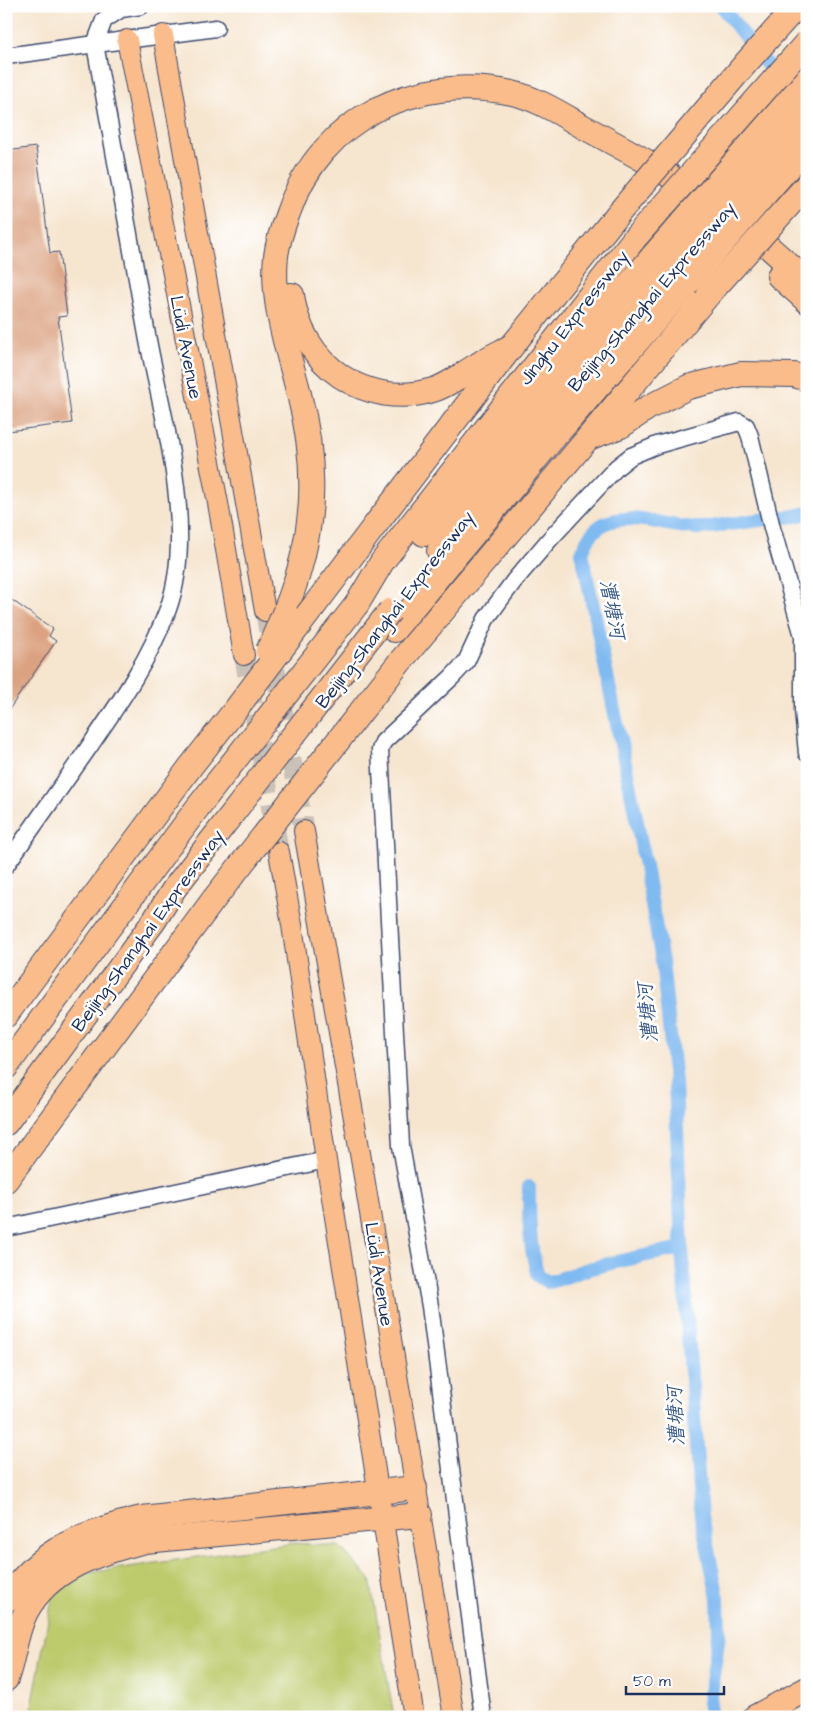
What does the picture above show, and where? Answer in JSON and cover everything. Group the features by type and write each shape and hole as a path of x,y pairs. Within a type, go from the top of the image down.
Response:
{"highway":[{"path":"6,1015 191,766 512,346 617,215 746,63 798,6"},
{"name":"Jinghu Expressway","path":"357,604 384,572 634,239 807,42"},
{"name":"Beijing–Shanghai Expressway","path":"384,572 518,417 670,271 807,80"},
{"path":"236,709 282,621 306,545 311,506 311,459 300,397 280,318 277,290 276,257 282,228 293,197 310,166 335,137 365,114 400,98 438,89 476,88 514,93 551,108 649,163 749,229 807,282"},
{"path":"512,346 480,363 456,380 434,390 413,395 388,394 364,389 345,380 324,364 310,346 299,327 293,306 290,284 297,227 307,200 323,174 345,148 373,127 404,112 438,102 476,102 511,107 546,121 643,174 741,243 807,301"},
{"name":"Beijing–Shanghai Expressway","path":"6,1123 154,921 174,889 207,856 392,621 535,431 670,271 807,115"},
{"path":"670,271 807,146"},
{"path":"6,1180 214,899 400,663 586,439 710,294 807,185"},
{"path":"586,439 621,426 649,407 688,387 741,374 794,375 807,379"},
{"name":"Beijing–Shanghai Expressway","path":"6,1067 198,807 357,604"},
{"path":"6,1600 21,1578 38,1562 81,1536 107,1526 151,1517 416,1488"},
{"path":"6,1679 25,1612 38,1595 68,1569 89,1558 114,1549 145,1542 420,1515"},
{"path":"755,1717 807,1689"}],"main road":[{"name":"Lüdi Avenue","path":"163,35 265,611"},
{"name":"Lüdi Avenue","path":"127,40 218,503 244,654"},
{"name":"Lüdi Avenue","path":"304,831 359,1144 454,1717"},
{"name":"Lüdi Avenue","path":"279,852 292,925 326,1160 414,1717"},
{"path":"779,1717 807,1702"}],"street":[{"path":"6,865 120,702 139,671 157,636 169,606 177,571 179,524 173,469 95,44 104,20 121,9 141,6"},
{"path":"6,56 216,28"},
{"path":"483,1717 430,1306 401,1146 380,750 383,742 466,662 486,619 514,581 602,481 631,456 657,445 739,422 746,426 750,436 772,528 803,636 803,710 807,752"},
{"path":"6,1228 326,1160"}],"green space":[{"path":"294,1543 339,1546 370,1579 394,1717 30,1717 53,1594 87,1573"}],"building":[{"path":"36,147 50,253 59,252 67,316 58,317 72,423 8,431 6,416 6,151"},
{"path":"6,596 53,629 49,636 56,641 6,714 6,631 12,622 6,617"}],"waterway":[{"name":"漕塘河","path":"721,6 796,102"},
{"name":"漕塘河","path":"710,1717 709,1703 719,1634 718,1598 701,1516 682,1248 675,1082 662,961 638,827 582,553 591,536 602,525 616,520 632,519 700,528 807,513"},
{"path":"529,1187 529,1221 533,1254 538,1276 548,1282 603,1265 682,1248"}],"tunnel":[{"path":"265,611 304,831"},
{"path":"244,655 279,852"}]}
